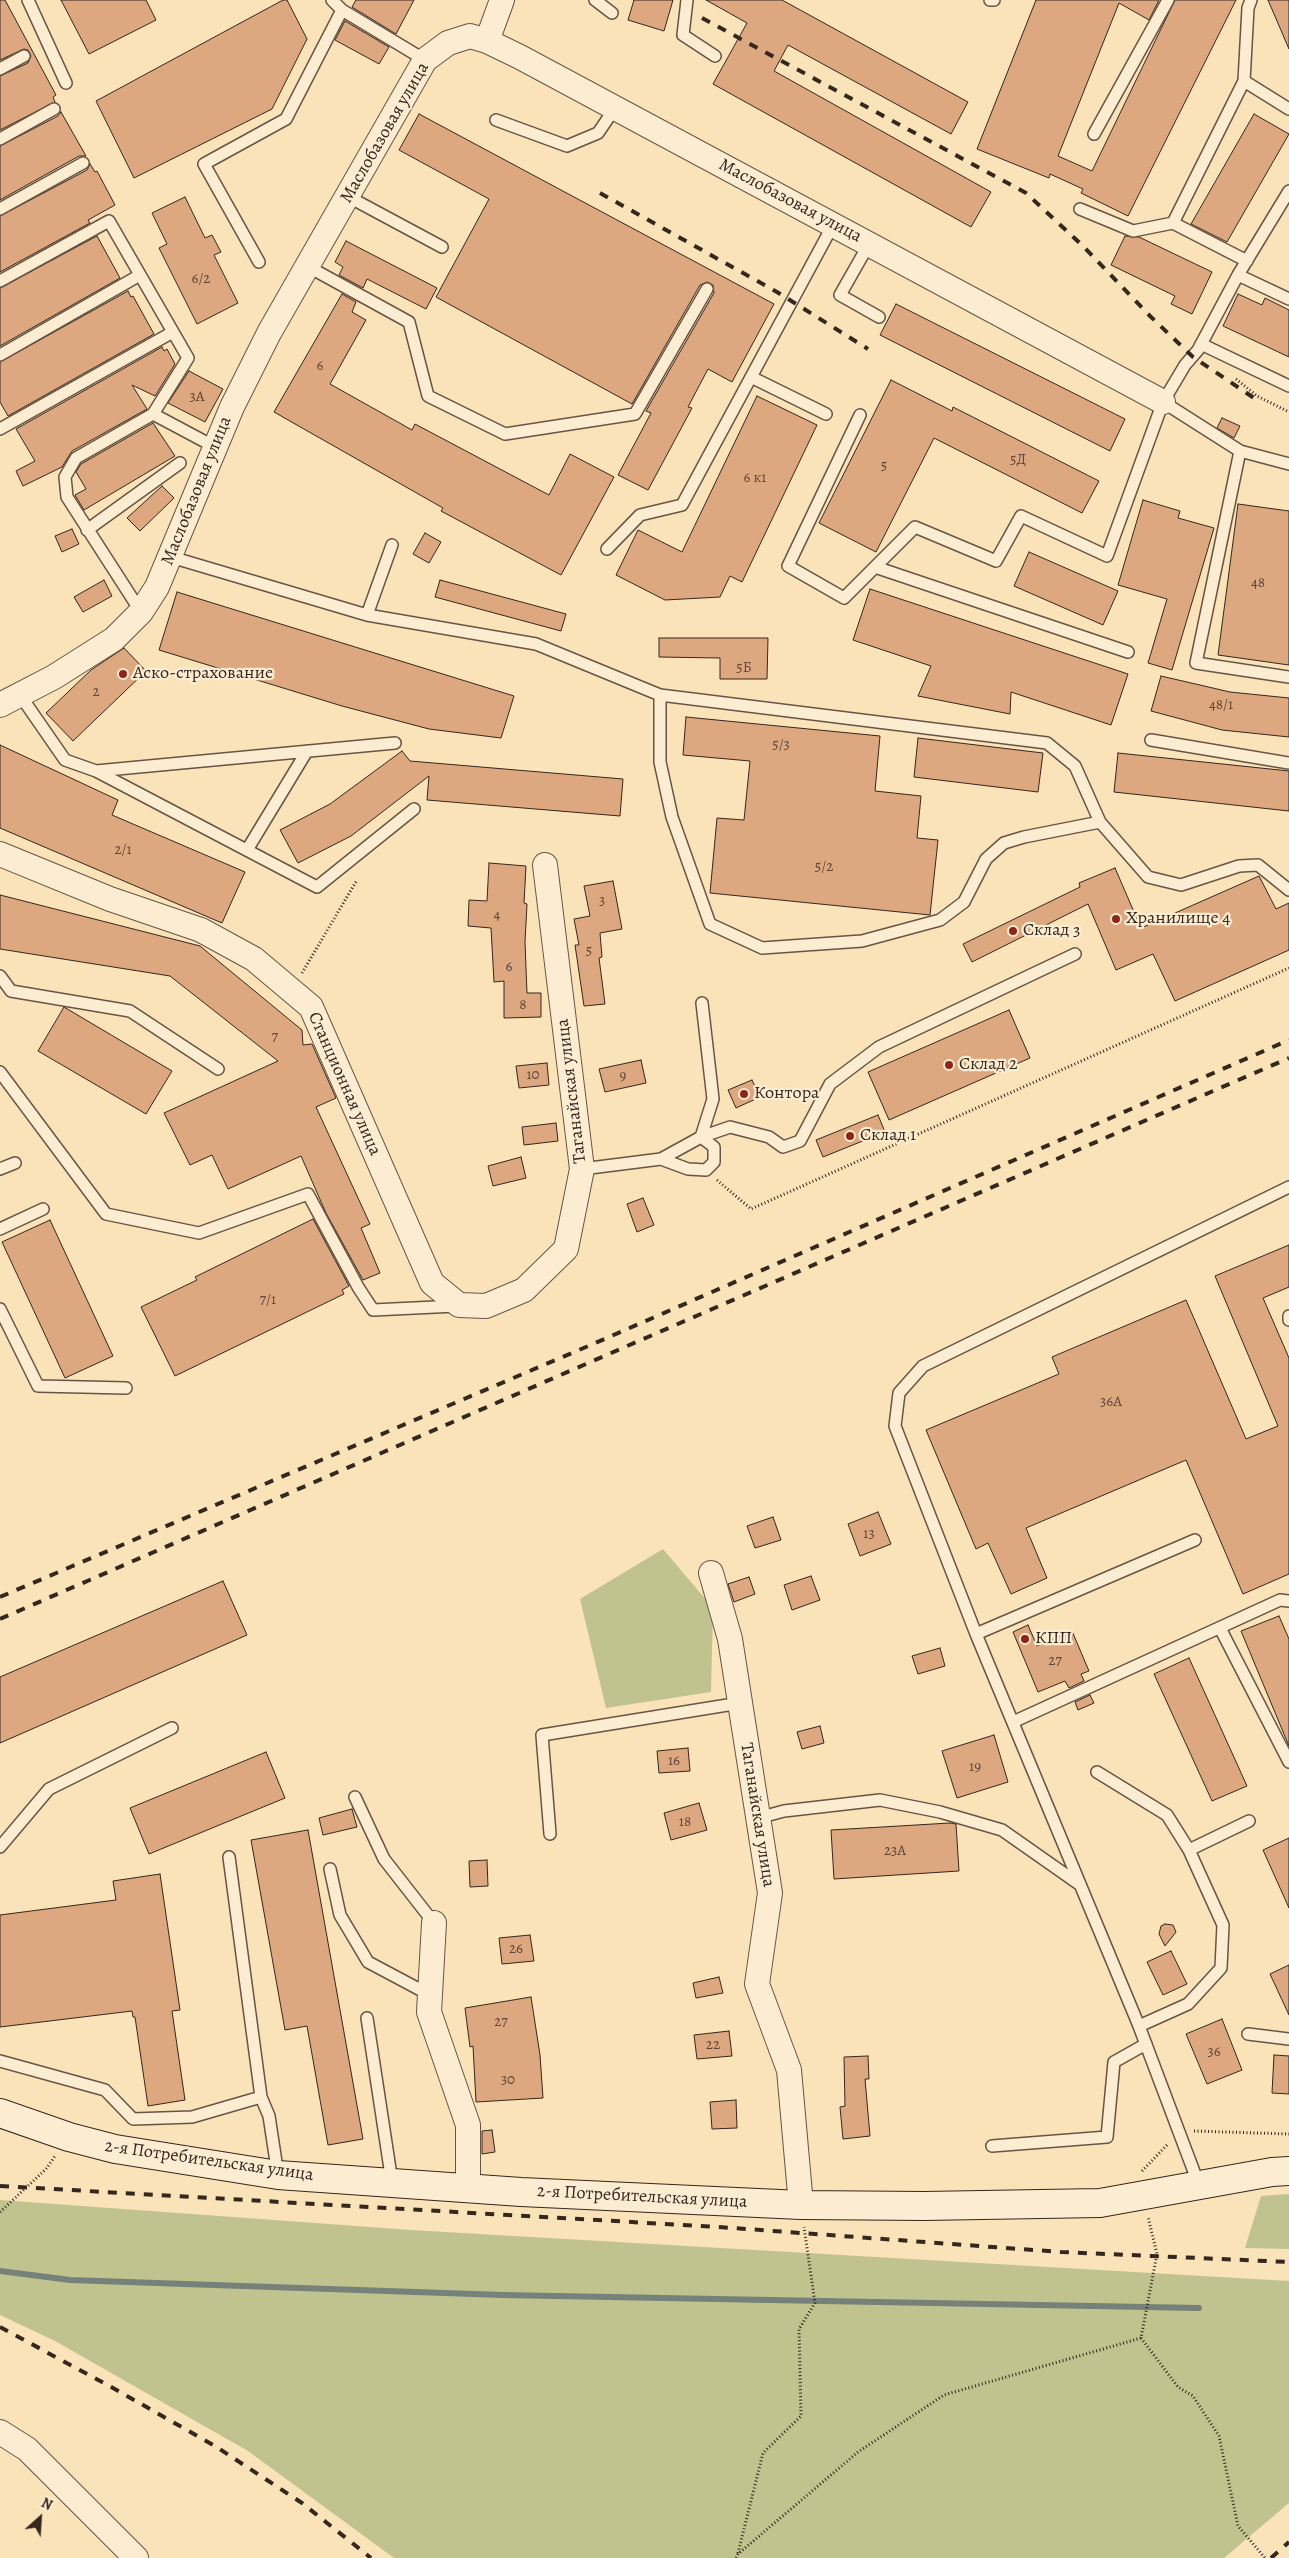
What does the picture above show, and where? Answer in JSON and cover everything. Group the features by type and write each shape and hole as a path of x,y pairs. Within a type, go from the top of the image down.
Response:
{"street":[{"path":"488,41 502,0"},
{"name":"Маслобазовая улица","path":"10,700 54,677 114,640 141,612 157,587 171,557 232,407 269,333 307,266 425,60 448,43 470,36 488,41 615,108 1163,402"},
{"name":"Станционная улица","path":"0,854 110,899 200,930 254,959 311,1006 432,1283 459,1305"},
{"name":"Таганайская улица","path":"459,1305 486,1306 524,1290 566,1249 582,1169 545,865"},
{"name":"Таганайская улица","path":"711,1573 730,1639 770,1893 757,1984 789,2070 801,2205"},
{"path":"434,1923 429,2012 468,2125 468,2188"},
{"name":"2-я Потребительская улица","path":"0,2113 69,2137 114,2149 278,2175 468,2188 801,2205 924,2206 1090,2203 1141,2186 1199,2186 1272,2172 1289,2171"},
{"path":"0,2432 27,2449 136,2558"}],"lane":[{"path":"28,0 66,82"},
{"path":"332,0 342,10 425,60"},
{"path":"595,0 612,13"},
{"path":"687,0 683,35 716,56"},
{"path":"1094,134 1168,0"},
{"path":"1173,223 1244,81 1248,8 1251,0"},
{"path":"259,262 204,164 286,119 342,10"},
{"path":"0,69 24,56"},
{"path":"1244,81 1289,109"},
{"path":"496,120 566,146 598,133 615,108"},
{"path":"0,139 54,109"},
{"path":"0,209 83,163"},
{"path":"860,414 788,566 844,598 916,527 996,561 1021,516 1107,556 1163,402 1185,365 1193,357 1201,344 1238,274 1289,191"},
{"path":"347,196 442,247"},
{"path":"1080,210 1133,232 1173,223 1246,261"},
{"path":"0,281 109,221 188,358 153,414 76,458 65,477 67,497 141,612"},
{"path":"607,549 640,515 682,505 834,225"},
{"path":"869,244 840,295 879,317"},
{"path":"307,266 409,322 428,396 505,434 635,414 707,289"},
{"path":"1238,274 1289,299"},
{"path":"0,355 140,275"},
{"path":"0,429 173,332"},
{"path":"1201,344 1289,386"},
{"path":"751,377 826,414"},
{"path":"1163,402 1240,451 1289,464"},
{"path":"153,414 215,447"},
{"path":"1240,451 1196,663 1289,678"},
{"path":"87,530 180,463"},
{"path":"367,615 392,545"},
{"path":"171,557 367,615 536,644 660,695 1047,743 1075,766 1100,822 1148,876 1181,885 1239,866 1258,865 1289,890"},
{"path":"875,567 1128,652"},
{"path":"660,695 660,762 672,817 710,924 762,948 862,941 940,920 964,902 986,859 1004,843 1024,837 1100,822"},
{"path":"10,700 65,760 96,771 317,887 414,810"},
{"path":"1151,740 1289,763"},
{"path":"96,771 395,743"},
{"path":"247,850 307,751"},
{"path":"582,1169 661,1159 700,1137 730,1127 769,1136 783,1147 800,1141 830,1084 879,1047 1075,954"},
{"path":"0,976 11,991 130,1011 218,1069"},
{"path":"700,1137 713,1099 702,1003"},
{"path":"0,1072 106,1214 199,1233 308,1194 358,1287 373,1310 459,1305"},
{"path":"661,1159 688,1169 706,1170 714,1162 714,1146 700,1137"},
{"path":"0,1169 15,1163"},
{"path":"1199,2186 1180,2130 1146,2044 976,1634 895,1426 899,1393 923,1366 1289,1188"},
{"path":"0,1229 43,1209"},
{"path":"0,1309 38,1386 126,1388"},
{"path":"976,1634 1195,1540"},
{"path":"1012,1722 1280,1600 1289,1600"},
{"path":"1220,1628 1289,1762"},
{"path":"550,1834 542,1735 740,1703"},
{"path":"0,1847 49,1788 172,1728"},
{"path":"1097,1772 1167,1815 1189,1850 1223,1925 1221,1968 1188,2004 1138,2026"},
{"path":"355,1797 384,1859 434,1923"},
{"path":"758,1818 784,1811 880,1800 940,1812 1002,1830 1079,1884"},
{"path":"1189,1850 1249,1821"},
{"path":"229,1857 261,2097 269,2116 278,2175"},
{"path":"330,1869 340,1915 368,1962 430,1995"},
{"path":"367,2018 392,2182"},
{"path":"1248,2034 1289,2039"},
{"path":"992,2146 1107,2137 1114,2062 1146,2044"},
{"path":"0,2060 105,2090 133,2119 192,2118 261,2097"}],"path":[{"path":"292,990 357,880"},
{"path":"706,1170 751,1209 1289,968"},
{"path":"1265,2558 1238,2526 1220,2436 1193,2396 1178,2387 1141,2338 1157,2254 1141,2186 1180,2130 1289,2134"},
{"path":"0,2212 46,2169 69,2137"},
{"path":"737,2556 763,2453 801,2416 798,2329 816,2303 801,2205"},
{"path":"737,2556 858,2452 944,2395 1141,2338"}],"green space":[{"path":"663,1549 713,1608 711,1692 606,1708 580,1599"},
{"path":"1289,2194 1289,2249 1245,2248 1261,2196"},
{"path":"0,2200 411,2230 1289,2281 1289,2503 1224,2558 394,2558 248,2451 55,2341 0,2315"}],"building":[{"path":"0,0 5,0 56,95 53,97 55,102 0,130 0,76 28,63 31,56 28,50 24,49 0,60"},
{"path":"61,0 146,0 156,20 89,54"},
{"path":"283,0 287,0 307,39 272,109 134,178 96,101"},
{"path":"356,0 414,0 396,34 352,7"},
{"path":"634,0 673,0 664,31 628,20"},
{"path":"706,0 782,0 968,102 951,134 788,45 774,71 991,192 971,227 713,84 747,23"},
{"path":"1036,0 1159,0 1149,20 1119,3 1058,156 1092,171 1175,0 1236,0 1128,216 1081,193 1083,189 1050,174 1049,178 977,149"},
{"path":"1268,0 1289,0 1289,49"},
{"path":"345,21 389,47 379,64 335,40"},
{"path":"61,112 86,156 79,156 0,200 0,146 58,116"},
{"path":"419,114 774,304 732,382 708,369 688,407 692,408 648,490 618,475 651,413 646,411 714,293 713,285 707,282 700,285 632,404 436,297 489,199 399,150"},
{"path":"1254,114 1289,134 1227,242 1191,224"},
{"path":"90,164 95,172 97,171 115,205 88,220 90,223 0,272 0,216 87,170"},
{"path":"185,197 205,238 212,235 221,252 214,255 238,303 197,324 159,248 167,244 152,213"},
{"path":"97,236 120,278 0,346 0,288"},
{"path":"1125,236 1139,237 1212,272 1192,314 1171,304 1175,296 1111,265"},
{"path":"346,241 437,288 426,309 367,279 363,288 339,275 343,267 335,262"},
{"path":"128,291 131,297 133,296 154,334 8,416 0,402 0,362"},
{"path":"342,294 356,302 352,312 366,320 330,384 412,430 415,424 549,495 570,454 614,477 561,575 441,511 443,508 274,412"},
{"path":"1238,294 1262,305 1265,298 1289,310 1289,357 1223,326"},
{"path":"896,304 1125,419 1110,451 880,335"},
{"path":"162,347 164,351 167,349 175,364 155,396 132,385 147,409 72,451 62,467 23,486 16,471 35,461 16,429"},
{"path":"189,371 223,389 205,422 168,403"},
{"path":"891,380 952,411 953,407 1099,481 1082,513 934,438 876,552 819,523"},
{"path":"757,396 817,425 742,582 730,576 720,597 665,600 616,575 638,530 682,552"},
{"path":"1222,418 1240,426 1234,438 1217,428"},
{"path":"153,423 175,456 84,510 75,495 86,489 76,472 81,464"},
{"path":"162,486 174,498 140,531 127,518"},
{"path":"1143,500 1180,511 1178,518 1214,528 1172,670 1148,663 1167,599 1118,585"},
{"path":"1238,504 1289,511 1289,665 1218,655"},
{"path":"72,529 79,544 62,552 55,536"},
{"path":"425,533 441,542 429,563 413,554"},
{"path":"1029,552 1118,591 1103,625 1014,586"},
{"path":"104,580 112,596 83,612 74,597"},
{"path":"440,580 566,614 561,631 435,597"},
{"path":"870,589 1128,674 1111,725 1011,692 1010,714 918,696 931,666 853,640"},
{"path":"177,592 514,696 501,738 429,729 342,706 159,650"},
{"path":"659,638 768,638 767,679 720,679 720,658 659,657"},
{"path":"124,648 146,671 73,741 46,713 91,670"},
{"path":"1161,676 1230,692 1289,698 1289,737 1222,730 1151,711"},
{"path":"686,717 880,736 875,791 921,796 917,838 938,840 930,915 710,893 717,818 744,820 750,761 683,755"},
{"path":"918,738 1043,753 1038,792 914,777"},
{"path":"0,745 118,800 112,815 245,872 222,923 0,828"},
{"path":"402,751 410,761 623,779 620,816 427,800 429,776 351,836 298,863 280,830 330,804"},
{"path":"1118,753 1289,771 1289,811 1114,792"},
{"path":"489,863 526,866 524,903 527,904 525,942 527,993 541,993 541,1017 504,1018 504,981 494,982 491,928 468,926 469,900 487,901"},
{"path":"1115,868 1141,928 1259,876 1276,909 1289,903 1289,950 1175,1001 1153,954 1116,970 1088,904 972,962 963,944 1080,887 1079,883"},
{"path":"613,881 622,929 600,933 602,957 599,958 605,1004 584,1006 575,945 579,945 574,919 590,916 584,886"},
{"path":"0,895 200,946 302,1030 303,1045 312,1044 336,1098 316,1107 370,1224 361,1228 380,1273 363,1280 326,1213 301,1156 228,1189 212,1155 190,1165 164,1113 278,1061 170,976 0,949"},
{"path":"64,1007 172,1071 146,1114 38,1051"},
{"name":"Склад 2","path":"1009,1010 1030,1058 889,1120 868,1072"},
{"path":"641,1060 646,1083 605,1092 599,1069"},
{"path":"547,1063 549,1085 519,1088 516,1066"},
{"name":"Контора","path":"752,1080 760,1097 736,1108 728,1090"},
{"name":"Склад 1","path":"878,1115 885,1132 823,1157 816,1140"},
{"path":"556,1123 558,1141 524,1145 522,1127"},
{"path":"521,1157 526,1178 493,1186 488,1166"},
{"path":"643,1198 654,1225 637,1232 627,1204"},
{"path":"313,1219 349,1286 342,1290 344,1294 175,1376 141,1307 197,1280 195,1277"},
{"path":"50,1220 113,1356 65,1378 2,1242"},
{"path":"1289,1245 1289,1287 1263,1298 1289,1358 1289,1574 1243,1594 1186,1460 1026,1528 1047,1578 1011,1594 988,1543 976,1549 926,1430 1059,1374 1052,1357 1186,1300 1246,1439 1278,1426 1215,1276"},
{"path":"878,1512 891,1544 860,1556 848,1524"},
{"path":"773,1517 781,1540 755,1548 747,1526"},
{"path":"811,1576 820,1600 792,1610 784,1585"},
{"path":"749,1577 755,1594 734,1602 728,1584"},
{"path":"223,1581 247,1635 0,1743 0,1677"},
{"path":"1279,1616 1289,1639 1289,1746 1241,1631"},
{"path":"1028,1625 1037,1646 1072,1631 1089,1671 1081,1674 1084,1681 1069,1688 1065,1681 1038,1692 1013,1632"},
{"path":"940,1648 945,1666 918,1674 912,1656"},
{"path":"1189,1658 1247,1786 1212,1801 1154,1674"},
{"path":"1090,1695 1094,1703 1078,1710 1075,1702"},
{"path":"820,1726 824,1743 802,1749 797,1732"},
{"path":"994,1735 1008,1782 957,1798 942,1751"},
{"path":"688,1748 690,1771 659,1773 657,1751"},
{"path":"266,1752 285,1798 149,1854 130,1808"},
{"path":"699,1803 707,1830 671,1840 664,1813"},
{"path":"352,1809 357,1827 323,1835 319,1818"},
{"path":"956,1824 959,1871 834,1879 831,1830"},
{"path":"308,1830 363,2139 328,2145 307,2026 285,2030 251,1840"},
{"path":"1289,1838 1289,1908 1263,1850"},
{"path":"487,1860 488,1886 470,1887 469,1861"},
{"path":"160,1874 180,2010 172,2011 185,2100 148,2106 135,2017 133,2017 132,2011 0,2027 0,1915 116,1900 113,1881"},
{"path":"1165,1924 1173,1925 1176,1932 1165,1946 1159,1934 1161,1926"},
{"path":"530,1935 534,1961 502,1964 499,1938"},
{"path":"1171,1951 1187,1984 1163,1995 1147,1962"},
{"path":"1289,1965 1289,2015 1270,1974"},
{"path":"719,1977 723,1993 696,1998 693,1983"},
{"path":"531,1997 540,2055 543,2098 476,2102 473,2046 470,2047 465,2008"},
{"path":"1222,2019 1242,2070 1207,2084 1186,2034"},
{"path":"729,2031 732,2056 697,2059 694,2035"},
{"path":"1274,2055 1289,2056 1289,2094 1272,2093"},
{"path":"868,2056 869,2079 865,2079 870,2136 843,2139 840,2107 845,2106 844,2057"},
{"path":"736,2100 737,2128 712,2129 710,2102"},
{"path":"492,2130 495,2152 482,2154 482,2131"}],"waterway":[{"path":"0,2271 70,2280 502,2295 1199,2308"}],"railway":[{"path":"702,18 1026,193 1084,247 1150,316 1193,357 1254,398"},
{"path":"600,193 777,292 868,349"},
{"path":"0,1597 593,1344 1289,1040"},
{"path":"0,1619 1289,1058"},
{"path":"0,2186 719,2227 1061,2252 1289,2262"},
{"path":"0,2327 215,2446 302,2503 371,2558"},
{"path":"1271,2558 1289,2542"}],"place":[{"name":"Аско-страхование","path":"123,674"},
{"name":"Хранилище 4","path":"1116,919"},
{"name":"Склад 3","path":"1013,931"},
{"name":"Склад 2","path":"949,1065"},
{"name":"Контора","path":"744,1094"},
{"name":"Склад 1","path":"850,1136"},
{"name":"КПП","path":"1025,1639"}]}
